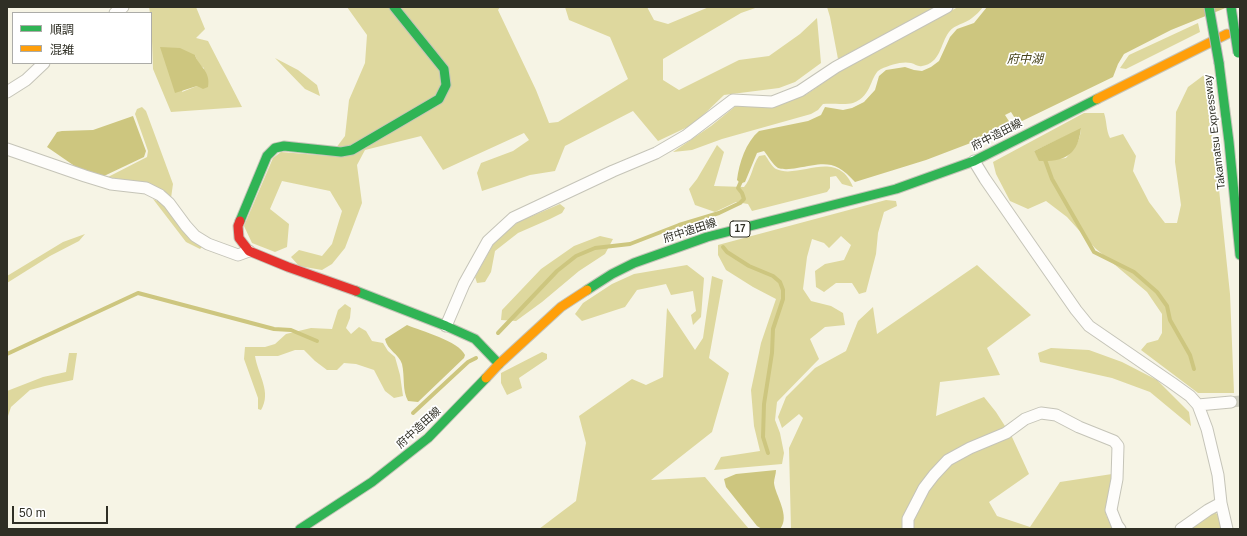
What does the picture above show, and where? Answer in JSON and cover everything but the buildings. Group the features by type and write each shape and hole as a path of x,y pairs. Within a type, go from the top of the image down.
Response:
{"main road":[{"path":"394,7 444,69 447,80 445,90 439,99 352,150 341,152 284,146 275,148 268,156 238,226 239,238 249,251 446,326 474,339 499,364"},
{"name":"Takamatsu Expressway","path":"1209,7 1229,142 1240,255"},
{"path":"1231,7 1239,56"},
{"name":"府中造田線","path":"300,529 372,482 428,438 499,364 561,308 612,274 634,263 706,237 896,189 974,160 1240,28"}],"street":[{"path":"446,326 464,284 488,241 512,218 613,171 656,153 688,135 733,100 772,102 800,91 836,67 947,7"},
{"path":"7,92 26,80 43,64"},
{"path":"7,148 84,176 111,184 146,188 160,195 169,203 195,236 208,244 238,254 249,251"},
{"path":"974,160 985,179 1038,256 1089,326 1178,387 1190,396 1198,405 1207,429 1218,475 1227,529"},
{"path":"1198,405 1231,402"},
{"path":"908,529 908,519 924,488 948,460 970,448 1006,433 1025,419 1041,413 1056,415 1079,427 1114,441 1118,446 1117,479 1111,510 1117,526 1120,529"},
{"path":"1181,529 1208,510 1222,503"}],"shaded area":[{"path":"149,7 196,7 205,29 196,38 208,41 242,107 171,112 153,69 152,12 150,12","holes":["195,55 199,65 204,68 197,86 182,92"]},
{"path":"347,7 500,7 498,10 536,90 549,123 558,122 628,79 610,37 569,20 565,7 647,7 654,20 668,24 709,7 758,7 741,13 663,59 663,80 679,90 739,60 769,56 800,34 817,18 821,63 795,82 779,88 724,95 694,124 658,141 633,111 565,146 555,171 530,175 482,191 477,173 481,163 513,151 529,140 524,133 443,170 421,136 365,150 357,165 362,203 345,248 332,264 322,270 299,266 291,257 299,250 322,256 332,244 342,211 330,191 282,181 270,209 289,224 287,247 275,252 252,243 244,226 273,158 281,152 330,156 345,136 349,100 365,63 367,35"},
{"path":"827,7 937,7 838,59"},
{"path":"958,7 983,7 969,20 951,29 937,57 933,61 922,66 911,63 900,63 881,69 875,75 868,90 859,100 850,104 823,104 818,110 811,114 722,139 692,150 673,152 711,126 737,105 774,107 807,94 843,69"},
{"path":"1198,23 1200,32 1126,69 1120,68 1129,55"},
{"path":"275,58 298,70 317,85 320,96 305,89"},
{"path":"1204,75 1219,189 1230,294 1234,393 1198,393 1141,350 1147,343 1158,340 1162,333 1162,314 1147,292 1095,248 1067,217 1046,201 1028,209 1010,201 996,174 993,162 1084,113 1104,113 1110,138 1123,134 1136,156 1133,171 1149,202 1165,223 1177,223 1181,205 1175,162 1176,112 1188,87","holes":["1081,129 1076,145 1066,158 1040,161 1034,151"]},
{"path":"142,107 146,111 173,184 171,198 158,188 142,183 108,177 147,157 148,151 135,114 137,109"},
{"path":"717,145 724,152 714,186 744,187 749,180 759,156 765,155 776,169 785,171 795,171 817,167 837,169 846,175 853,187 842,184 836,176 830,177 830,188 827,192 752,211 748,204 736,202 715,212 695,205 689,189 697,179"},
{"path":"153,199 165,204 182,230 202,247 200,249 186,242"},
{"path":"886,200 896,201 897,206 884,212 878,233 876,254 866,292 859,294 852,283 836,283 824,292 816,287 815,271 825,264 844,260 851,245 841,236 829,248 824,243 812,239 807,257 803,289 811,301 831,306 843,313 845,325 825,327 810,339 819,359 777,402 775,420 780,433 784,453 782,464 714,470 721,457 760,451 754,426 751,390 761,343 776,299 726,270 718,255 718,245"},
{"path":"560,204 565,208 562,213 518,233 495,251 491,272 485,282 477,283 475,277 495,241 518,222"},
{"path":"85,234 79,241 50,256 7,283 7,276 63,242"},
{"path":"600,236 613,239 605,254 579,271 542,302 516,321 501,320 502,310 541,269 574,246"},
{"path":"687,265 704,278 701,317 693,325 691,315 696,311 693,291 671,295 666,284 637,290 625,307 582,321 575,314 583,303 612,284 634,274"},
{"path":"977,265 1031,315 987,348 1000,375 940,382 936,416 984,397 996,412 1012,437 1029,474 989,502 997,516 1030,527 1060,482 1112,474 1106,515 1114,529 791,529 789,448 803,418 799,414 782,428 778,417 786,397 815,368 846,351 858,321 873,307 877,334"},
{"path":"712,276 723,280 709,358 729,373 712,432 651,480 705,477 749,529 539,529 576,501 586,443 579,416 632,379 646,385 663,377 667,308 695,350 703,338"},
{"path":"345,304 351,308 350,318 346,328 351,334 359,327 366,331 372,341 383,343 388,351 395,357 400,375 403,396 394,398 385,391 374,370 356,364 344,363 337,370 327,370 304,350 295,350 278,356 255,356 265,390 264,403 261,410 258,409 258,398 244,359 245,347 265,347 275,344 286,334 311,328 332,329 338,310"},
{"path":"1051,348 1089,350 1122,362 1157,380 1189,412 1191,426 1150,392 1112,378 1040,362 1038,353"},
{"path":"542,352 547,354 547,359 519,378 522,388 507,395 501,383 501,373"},
{"path":"69,353 77,353 73,380 30,390 11,407 7,419 7,391 43,377 66,372"},
{"path":"1214,510 1221,520 1222,529 1189,529"}],"water":[{"name":"府中湖","path":"987,7 1228,7 1171,30 1124,54 1113,77 1018,123 1011,112 1005,115 1012,126 926,160 855,182 841,169 829,164 790,169 778,168 772,163 764,151 757,153 745,182 742,183 737,180 739,167 744,153 750,141 759,131 808,121 821,115 825,107 843,110 852,108 864,102 875,90 879,76 886,70 905,67 922,71 931,67 939,61 950,37 957,29 974,23"},
{"path":"160,47 180,48 195,55 208,77 208,87 203,89 197,86 175,93"},
{"path":"133,116 146,151 144,157 104,176 76,167 47,147 57,132 93,130"},
{"path":"1081,128 1077,145 1069,155 1056,160 1039,161 1034,151"},
{"path":"407,325 448,341 455,345 465,355 464,358 418,402 408,401 405,392 402,364 388,346 385,339"},
{"path":"776,470 774,483 782,506 784,518 783,524 780,529 762,529 757,526 726,487 724,479 736,474"}],"waterway":[{"path":"1044,157 1052,179 1094,252 1134,272 1157,292 1167,306 1170,320 1190,355 1194,369"},
{"path":"498,333 557,271 576,256 595,248 630,244 679,225 719,213 740,203 744,199 738,188 742,179"},
{"path":"723,247 727,252 749,266 773,276 780,282 783,290 783,299 773,329 772,353 764,404 763,437 768,453"},
{"path":"7,354 138,293 274,329 291,330 317,341"},
{"path":"413,413 468,362 476,358"}],"tunnel":[{"path":"1231,402 1240,401"}],"traffic: fast":[{"path":"240,221 267,156 275,148 284,146 341,152 352,150 439,99 446,85 444,69 394,7"},
{"path":"1209,7 1219,63"},
{"path":"1231,7 1238,53"},
{"path":"1219,63 1229,142 1240,255"},
{"path":"587,290 612,274 634,263 707,237 896,189 974,161 1097,99"},
{"path":"356,291 446,326 475,339 499,364"},
{"path":"300,529 372,482 428,438 486,378"}],"traffic: slow":[{"path":"1097,99 1227,34"},
{"path":"486,378 499,364 561,307 587,290"}],"traffic: jam":[{"path":"240,221 238,226 239,238 249,251 288,267 356,291"}]}
